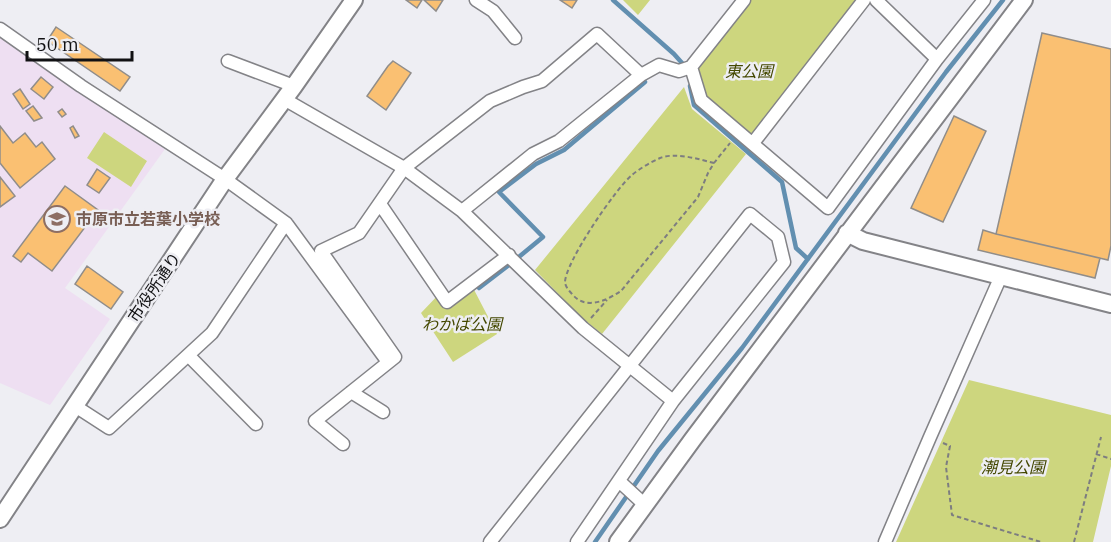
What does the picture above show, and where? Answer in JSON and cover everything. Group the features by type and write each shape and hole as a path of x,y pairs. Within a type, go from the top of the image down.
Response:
{"street":[{"name":"市役所通り","path":"0,519 225,179 354,0"},
{"path":"476,0 493,11 515,38"},
{"path":"462,211 532,154 559,141 641,75 659,65 679,72 692,68 744,0"},
{"path":"753,143 864,0"},
{"path":"876,0 937,59"},
{"path":"692,68 701,100 828,208 937,59 984,0"},
{"path":"618,542 847,233 1024,0"},
{"path":"0,29 81,86 225,179 285,223 388,362"},
{"path":"343,444 315,421 395,357 321,251 359,233 404,168 490,101 542,81 597,34 641,75"},
{"path":"228,61 289,92 404,168 462,211 583,328 674,401"},
{"path":"380,204 447,302 509,255"},
{"path":"490,542 750,214 778,237 784,262 674,401 577,542"},
{"path":"75,406 109,428 212,333 285,223"},
{"path":"847,233 863,241 1111,304"},
{"path":"885,542 1001,276"},
{"path":"188,356 256,424"},
{"path":"351,392 384,412"},
{"path":"619,481 645,505"}],"path":[{"path":"583,328 607,300 621,291 698,197 714,162 726,148"},
{"path":"607,300 585,303 574,297 565,281 574,257 616,193 632,175 661,158 684,157 714,162"},
{"path":"1074,542 1101,436"},
{"path":"930,437 950,446 946,467 952,515 1041,542"},
{"path":"1096,454 1111,459"}],"shaded area":[{"name":"市原市立若葉小学校","path":"0,38 165,149 65,288 110,319 50,405 0,383"}],"green space":[{"path":"623,0 650,0 638,15"},
{"name":"東公園","path":"744,0 864,0 753,143 701,100 691,67"},
{"path":"684,87 692,109 746,154 602,334 582,318 535,270"},
{"path":"104,132 147,161 131,187 87,158"},
{"name":"わかば公園","path":"471,284 497,334 453,362 421,313 441,292 447,302"},
{"name":"潮見公園","path":"969,380 1111,415 1111,466 1093,542 896,542"}],"building":[{"path":"406,0 422,0 417,8"},
{"path":"424,0 443,0 436,11"},
{"path":"560,0 577,0 572,8"},
{"path":"56,27 130,77 120,91 47,41"},
{"path":"1042,33 1111,49 1111,246 1108,260 996,234"},
{"path":"393,61 411,73 386,110 367,96"},
{"path":"41,77 53,87 44,99 31,89"},
{"path":"20,89 30,104 23,109 13,94"},
{"path":"33,106 42,118 34,121 26,111"},
{"path":"62,109 66,114 62,117 58,112"},
{"path":"954,116 986,131 943,222 911,208"},
{"path":"0,126 13,143 25,133 36,147 42,142 55,159 20,188 0,163"},
{"path":"73,126 79,136 75,138 70,128"},
{"path":"97,169 110,178 99,193 87,185"},
{"path":"0,177 15,196 0,207"},
{"path":"65,186 98,210 52,271 28,253 21,262 13,256"},
{"path":"983,230 1100,258 1095,278 978,250"},
{"path":"87,266 123,292 111,309 75,284"}],"waterway":[{"path":"613,0 682,63"},
{"path":"595,542 658,451 742,348 946,72 1003,0"},
{"path":"520,256 543,237 499,192 536,164 564,150 645,82"},
{"path":"690,86 694,105 782,182 796,248 808,259"},
{"path":"479,288 509,265"}],"place":[{"name":"市原市立若葉小学校","path":"57,219"}]}
